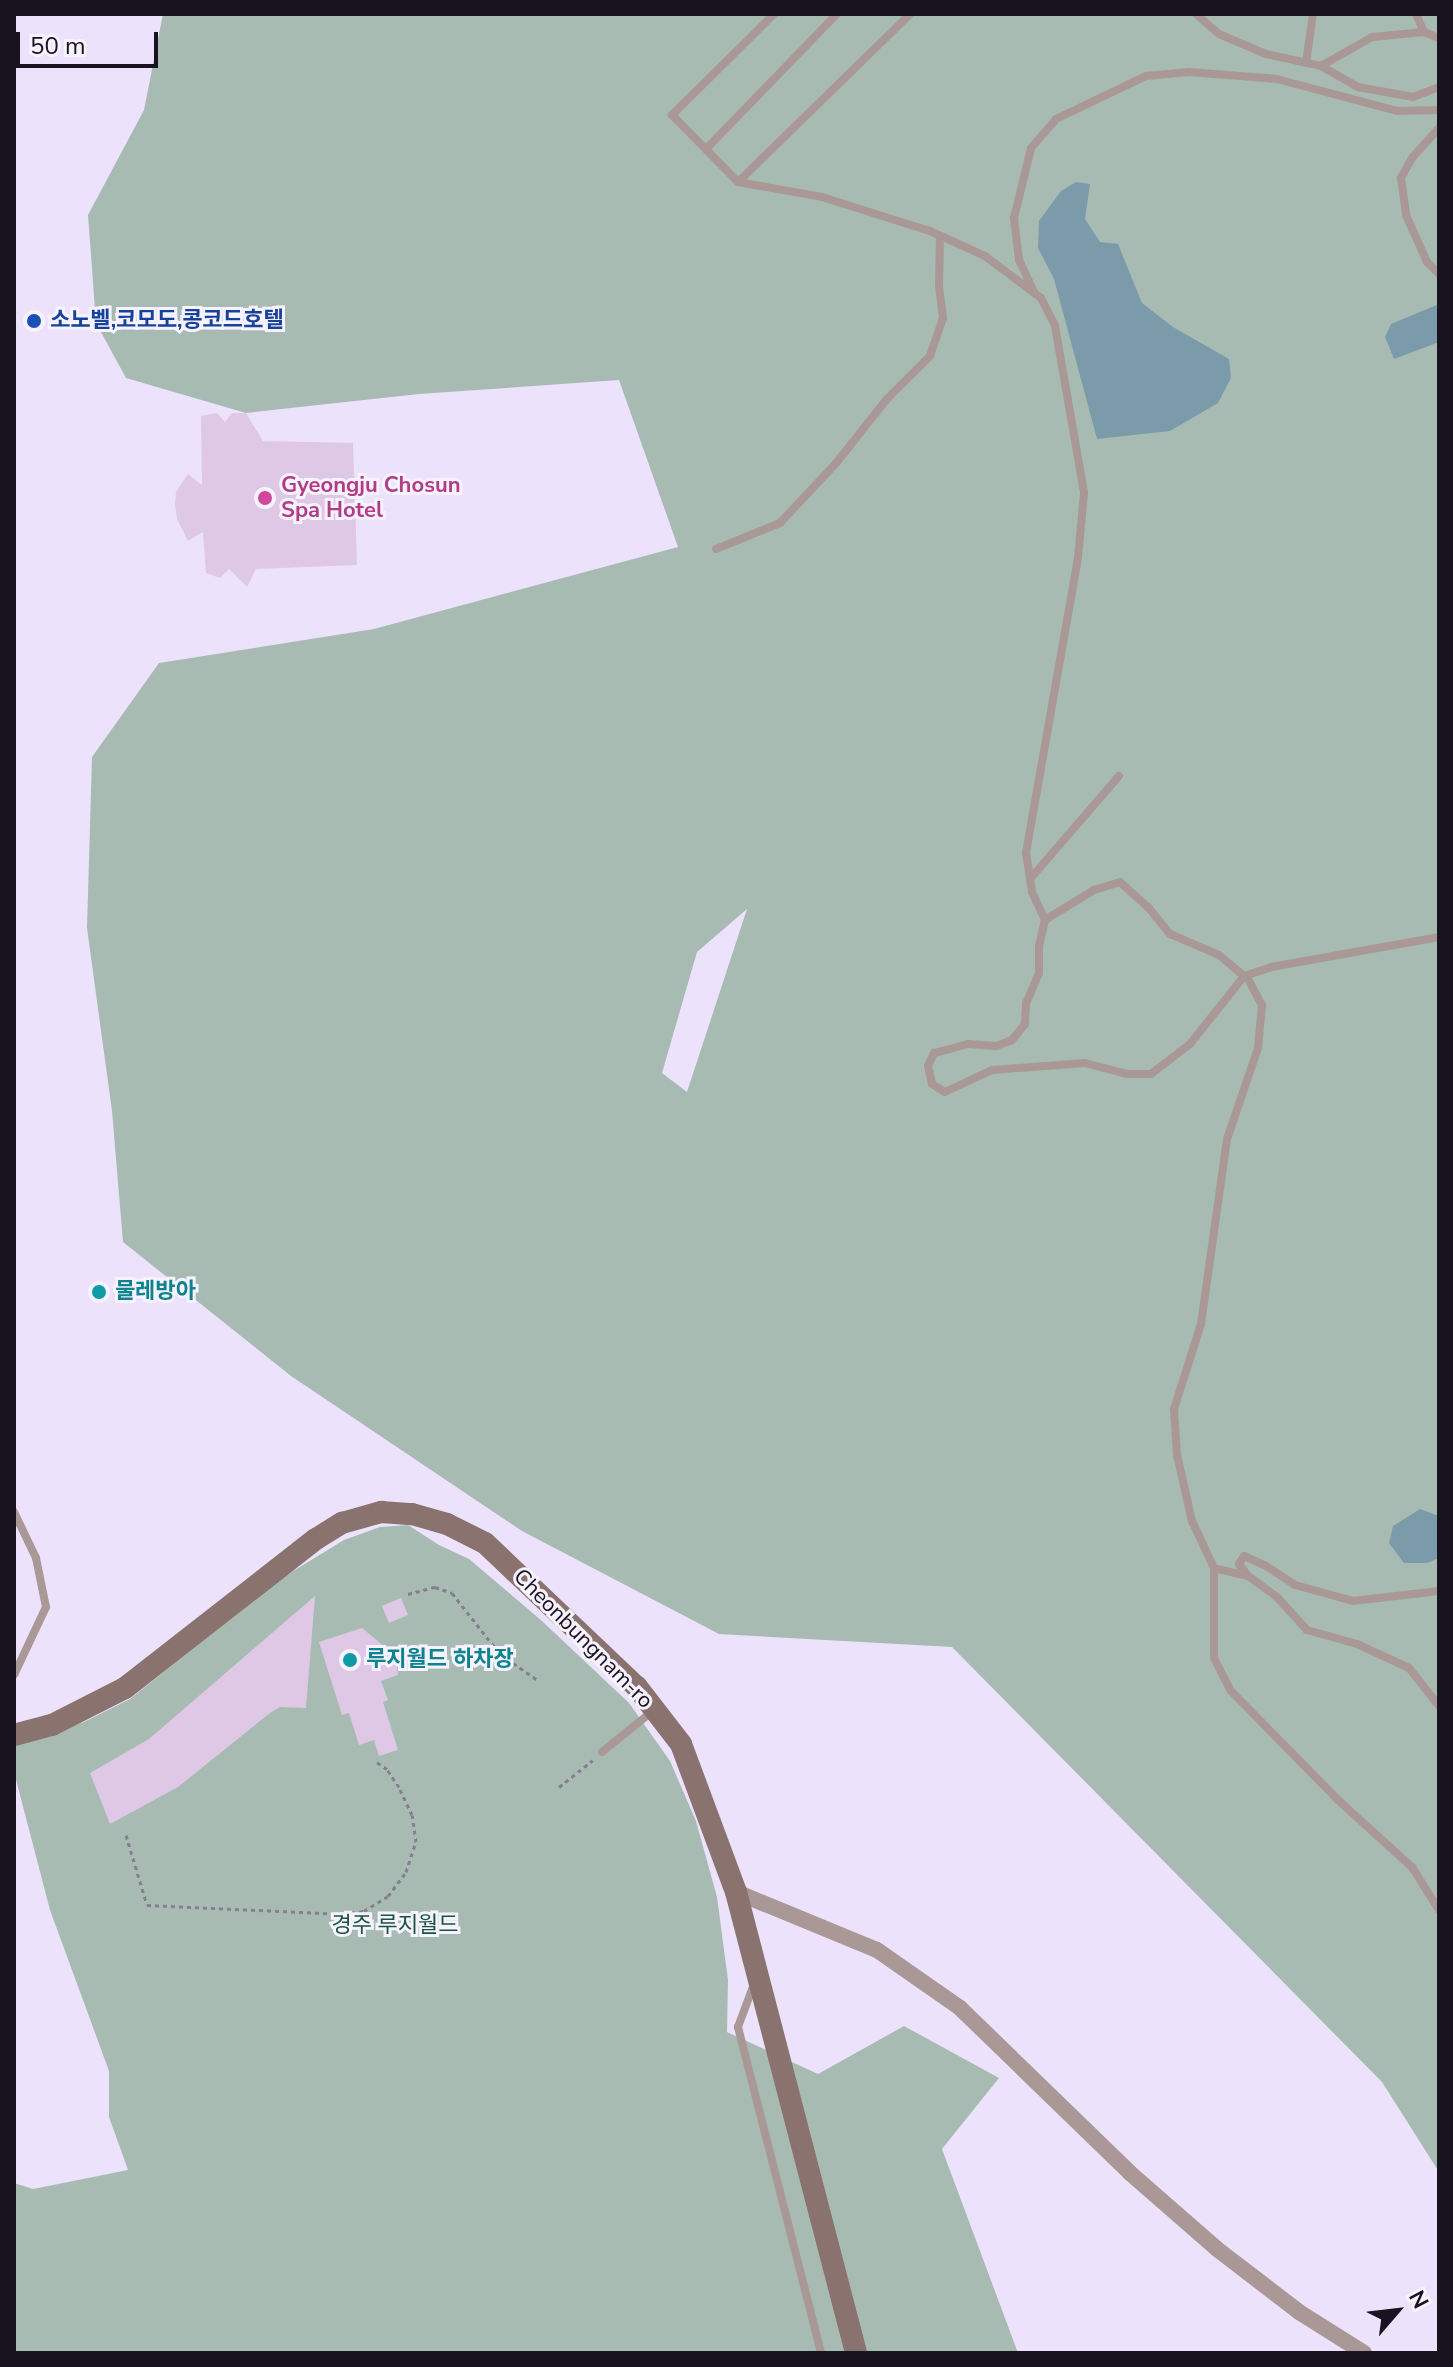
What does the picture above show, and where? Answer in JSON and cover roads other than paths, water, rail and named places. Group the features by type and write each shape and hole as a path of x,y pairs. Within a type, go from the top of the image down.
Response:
{"main road":[{"name":"Cheonbungnam-ro","path":"14,1735 52,1725 125,1688 316,1539 342,1523 381,1512 412,1514 447,1524 485,1543 637,1687 681,1744 736,1892 759,1972 856,2353"}],"street":[{"path":"736,1892 877,1950 960,2008 1130,2173 1217,2249 1299,2312 1364,2353"}],"lane":[{"path":"706,149 837,14"},
{"path":"738,182 910,14"},
{"path":"1196,14 1219,34 1266,54 1321,66 1358,87 1413,97 1439,87"},
{"path":"1306,63 1313,14"},
{"path":"1416,14 1424,32"},
{"path":"771,15 672,115 738,182 822,197 940,236 985,256 1041,298 1055,326 1084,493 1078,558 1026,853 1030,879 1045,920 1039,946 1039,973 1026,1003 1025,1024 1012,1040 996,1046 968,1044 934,1053 928,1066 932,1084 945,1092 992,1070 1085,1063 1127,1074 1151,1074 1190,1044 1244,976 1286,964 1439,937"},
{"path":"1321,66 1372,37 1424,32 1439,38"},
{"path":"1034,293 1019,260 1014,218 1031,148 1056,119 1146,76 1189,72 1277,79 1397,111 1439,110"},
{"path":"1439,128 1412,158 1401,178 1406,215 1427,262 1439,274"},
{"path":"716,549 780,523 837,462 887,399 930,356 943,318 939,285 940,236"},
{"path":"1030,879 1119,776"},
{"path":"1045,920 1094,890 1120,882 1148,907 1170,934 1219,955 1244,976 1262,1005 1258,1048 1227,1139 1201,1324 1174,1409 1177,1455 1192,1521 1214,1568 1214,1658 1231,1691 1338,1800 1412,1867 1439,1910"},
{"path":"14,1512 36,1558 46,1607 14,1675"},
{"path":"1439,1591 1353,1601 1295,1585 1244,1556 1239,1564 1248,1576 1277,1597 1307,1630 1357,1644 1409,1668 1439,1706"},
{"path":"1214,1568 1248,1576"},
{"path":"602,1752 655,1710"},
{"path":"759,1972 738,2027 821,2353"}],"water":[{"path":"1076,182 1090,184 1085,219 1100,242 1118,244 1142,303 1173,327 1229,359 1231,378 1218,403 1170,431 1097,439 1054,279 1038,248 1039,221 1061,191"},
{"path":"1439,304 1439,342 1394,359 1385,337 1391,324"},
{"path":"1420,1509 1439,1516 1439,1558 1427,1563 1404,1563 1389,1543 1393,1526"}],"place":[{"name":"소노벨,코모도,콩코드호텔","path":"34,321"},
{"name":"Gyeongju Chosun Spa Hotel","path":"265,498"},
{"name":"물레방아","path":"99,1292"},
{"name":"루지월드 하차장","path":"350,1660"}],"park label":[{"name":"경주 루지월드","path":"395,1926"}]}
